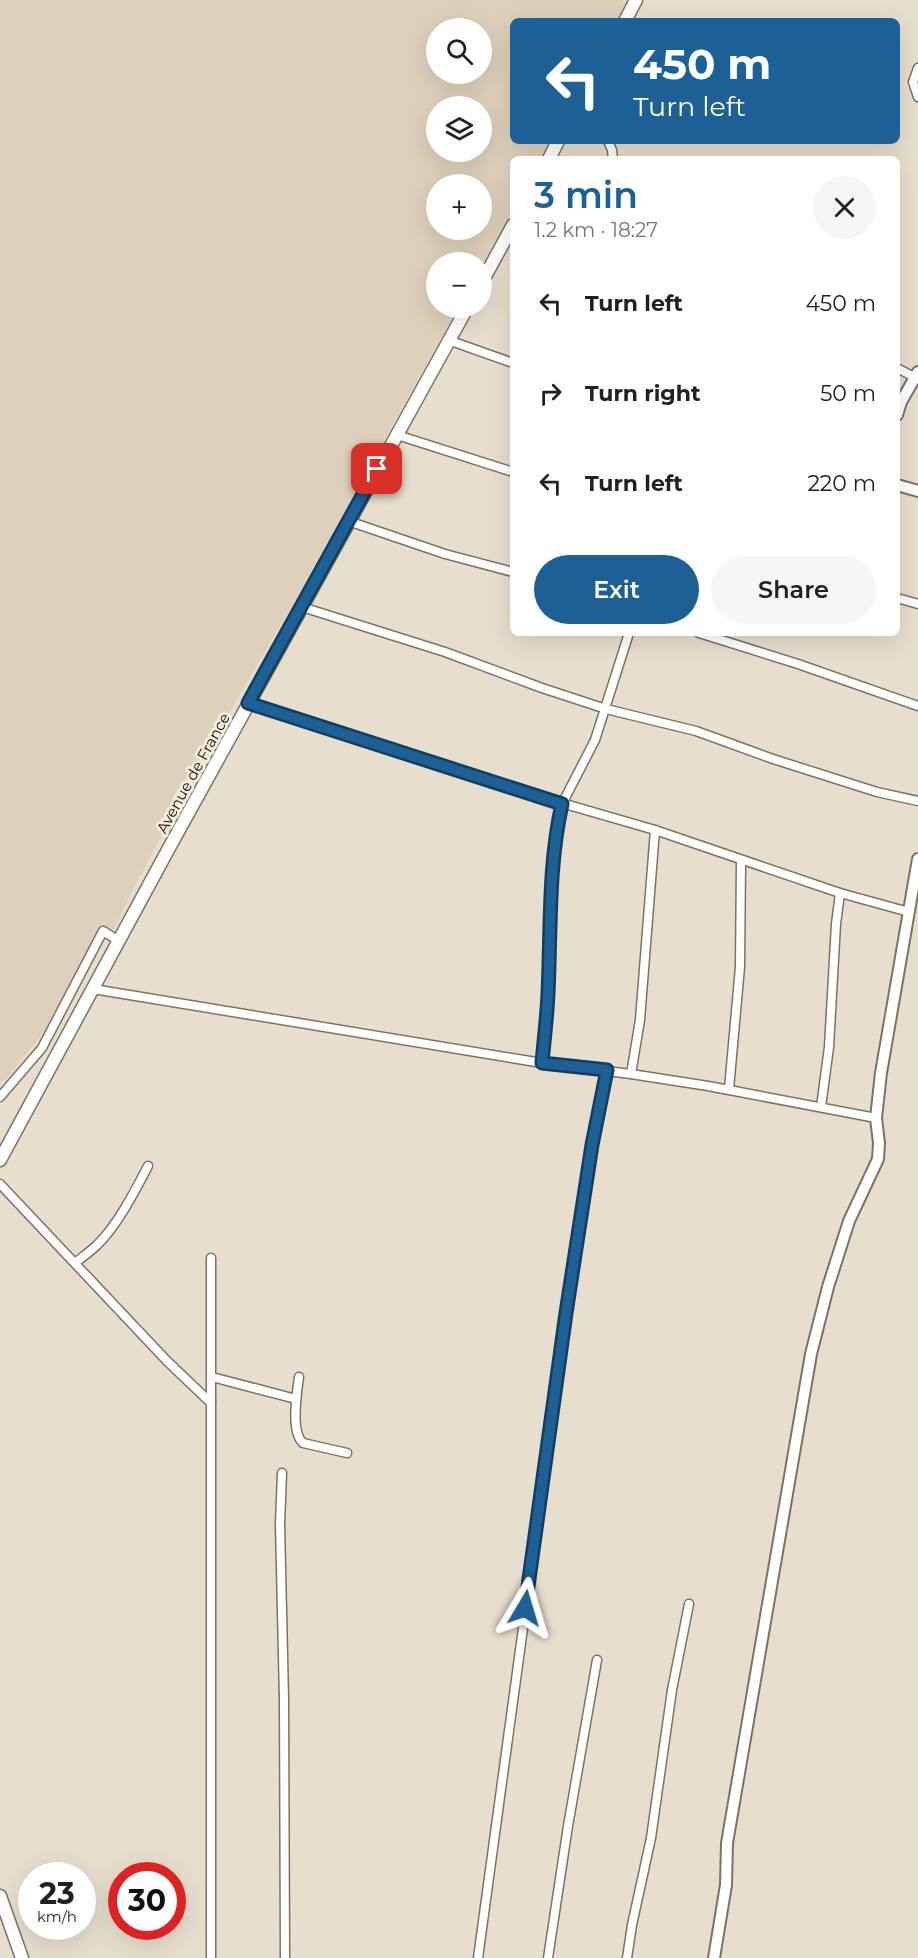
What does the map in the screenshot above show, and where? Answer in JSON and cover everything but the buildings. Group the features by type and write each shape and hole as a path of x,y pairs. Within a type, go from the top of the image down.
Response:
{"main road":[{"path":"627,18 636,0"},
{"path":"492,264 510,231"},
{"name":"Avenue de France","path":"0,1160 248,703 461,318"},
{"path":"0,1896 22,1958"}],"street":[{"path":"918,68 913,81 918,97"},
{"path":"448,340 510,362"},
{"path":"900,369 917,376 900,406"},
{"path":"397,435 510,471"},
{"path":"900,486 918,491"},
{"path":"348,521 445,554 510,571"},
{"path":"900,599 918,604"},
{"path":"302,607 446,652 606,709 696,731 773,759 877,792 918,801"},
{"path":"542,1063 548,995 555,836 562,804 594,744 628,636"},
{"path":"709,636 918,706"},
{"path":"248,703 562,804 655,830 840,893 909,912"},
{"path":"632,1074 640,1020 655,830"},
{"path":"714,1958 726,1885 727,1843 810,1354 849,1221 878,1159 876,1118 918,859"},
{"path":"729,1089 740,967 741,861"},
{"path":"821,1107 829,1047 840,893"},
{"path":"0,1097 42,1048 102,931 119,941"},
{"path":"93,989 542,1063 607,1070 729,1089 876,1118"},
{"path":"478,1958 566,1313 592,1145 607,1070"},
{"path":"75,1263 97,1246 111,1229 148,1166"},
{"path":"0,1184 167,1361 211,1403"},
{"path":"211,1258 211,1958"},
{"path":"212,1377 296,1399"},
{"path":"299,1377 296,1432 300,1441 347,1453"},
{"path":"282,1473 280,1524 284,1711 285,1958"},
{"path":"627,1958 651,1838 672,1690 690,1604"},
{"path":"548,1958 597,1660"}],"shaded area":[{"path":"0,0 630,0 621,18 510,18 510,144 550,144 544,156 510,156 510,215 489,252 426,252 426,318 452,318 286,616 218,732 137,881 114,929 101,927 49,1026 5,1080 0,1082"}],"route":[{"path":"377,469 248,703 562,804 555,836 548,995 542,1063 607,1070 592,1145 566,1313 525,1608"}]}
